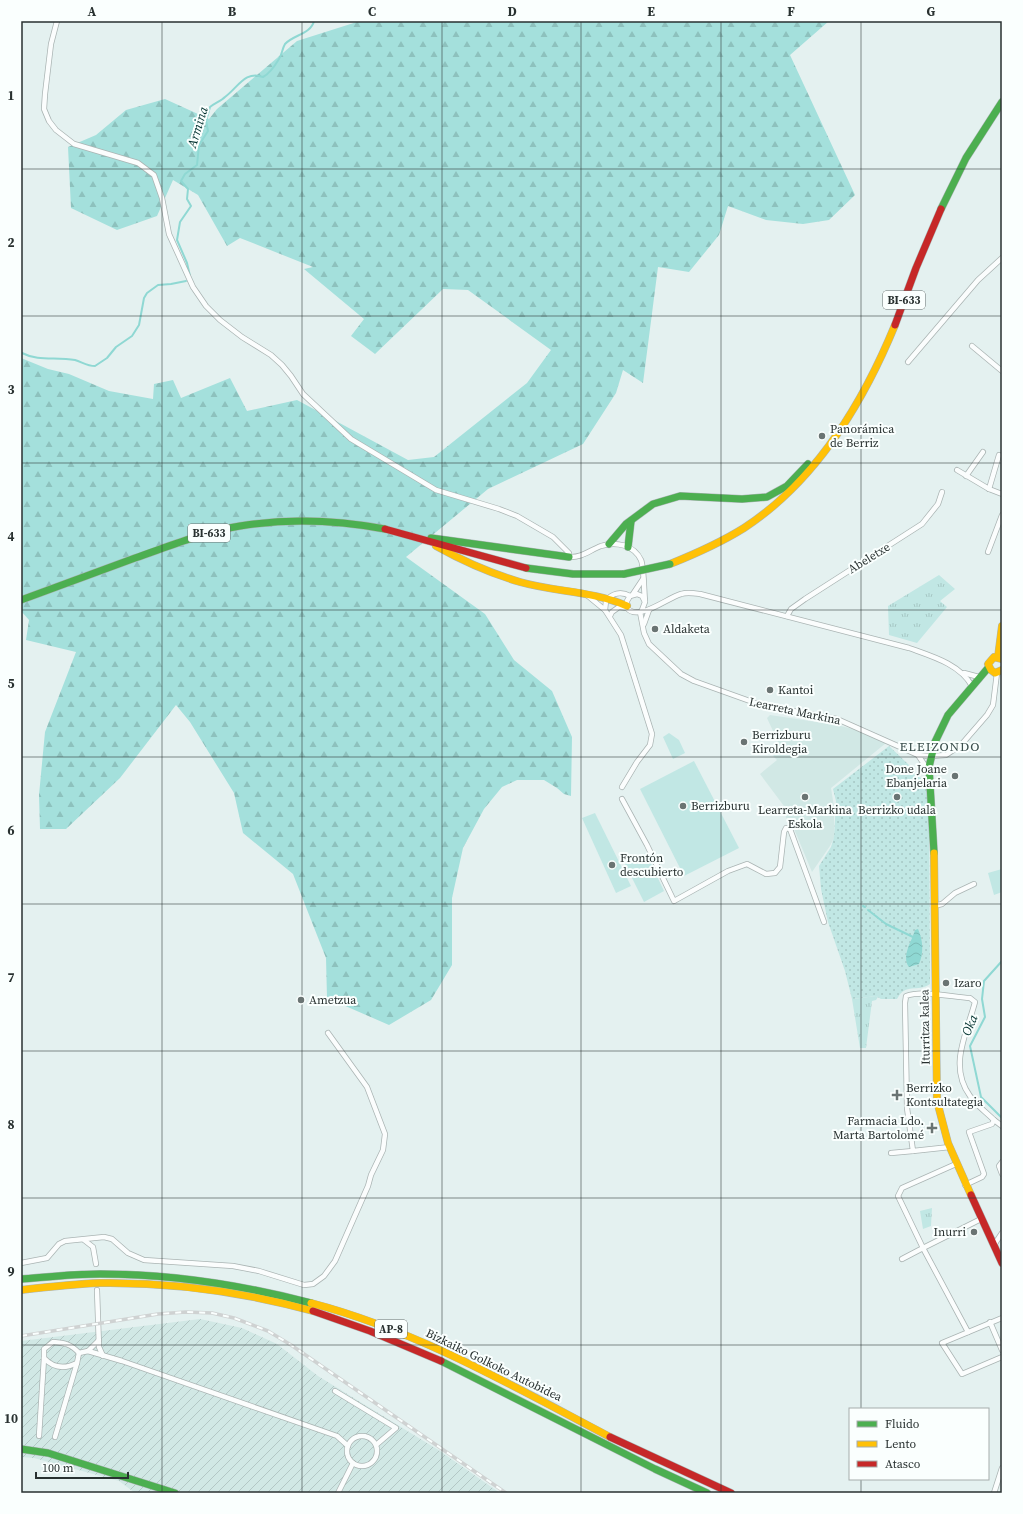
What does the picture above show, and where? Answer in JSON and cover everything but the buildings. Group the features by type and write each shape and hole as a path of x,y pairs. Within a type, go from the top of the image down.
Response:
{"main road":[{"name":"BI-633","path":"21,600 178,542 239,526 289,521 336,522 405,534 493,560 550,572 579,575 624,574 670,564 710,549 755,522 788,494 820,457 847,417 868,381 886,345 925,246 952,186 978,138 1002,102"},
{"path":"609,544 626,524 632,521 647,507 673,497 680,496 718,499 756,499 767,497 787,486 809,464 820,457"},
{"path":"628,547 628,530 632,521"},
{"path":"405,534 537,554 569,557"},
{"path":"427,540 453,556 520,582 587,596 609,598 627,607"},
{"path":"1000,658 1002,626"},
{"name":"Iturritza kalea","path":"1000,658 993,657 989,661 988,668 948,715 940,730 932,755 930,776 933,817 935,994 938,1101 940,1119 965,1185 1002,1263"},
{"path":"988,668 992,672 1000,672"},
{"name":"Bizkaiko Golkoko Autobidea","path":"21,1279 100,1274 189,1279 287,1295 338,1310 396,1330 447,1352 615,1439 731,1493"},
{"name":"Bizkaiko Golkoko Autobidea","path":"21,1290 108,1283 191,1288 232,1293 287,1304 393,1340 446,1363 504,1391 654,1469 707,1493"},
{"path":"21,1449 48,1453 175,1493"}],"street":[{"path":"57,21 51,44 45,94 44,109 49,121 56,130 74,144 138,163 154,175 162,198 169,234 193,287 206,306 220,320 242,337 271,355 282,365 292,376 303,394 351,439 436,490 517,516 553,537 569,553 569,557 577,558 609,544 618,544 628,547 635,552 642,561 642,579 645,605 641,611"},
{"path":"908,362 978,280 1002,258"},
{"path":"972,346 1002,371"},
{"path":"966,476 984,452"},
{"path":"989,489 998,455"},
{"path":"957,470 989,489 1002,494"},
{"name":"Abeletxe","path":"787,616 790,609 922,524 938,504 942,492"},
{"path":"988,552 1002,514"},
{"path":"642,579 627,601 627,607 632,612 649,610 663,601 681,593 689,592 909,648 936,658 963,672 979,677"},
{"path":"605,610 606,601 615,594 622,593 631,596 639,595 645,601"},
{"path":"587,596 605,610 610,616 620,635 652,734 650,745 637,762 622,787"},
{"path":"610,616 612,612 619,607 627,607"},
{"path":"643,630 644,619 649,610"},
{"name":"Learreta Markina","path":"641,611 643,630 649,644 682,674 694,681 762,705 838,719 918,755"},
{"path":"963,672 972,686"},
{"path":"918,755 946,755 960,745 987,715 993,705 1000,672"},
{"path":"918,755 930,776"},
{"path":"622,799 674,901 728,871 748,864 766,874 775,873 780,867 784,832 786,828 790,829 824,922"},
{"path":"934,906 942,904 955,893 974,884"},
{"path":"913,1151 907,1108 906,996 935,994 970,998 975,1002 961,1047 959,1068 960,1078 970,1097 1002,1126"},
{"path":"21,1263 46,1258 59,1244 65,1241 104,1237 112,1239 128,1253 144,1260 233,1266 259,1271 304,1285 313,1284 324,1276 335,1261 368,1186 371,1175 383,1150 385,1134 367,1087 328,1033"},
{"path":"965,1185 982,1177 984,1174 969,1132 992,1124 994,1120"},
{"path":"891,1153 950,1147"},
{"path":"1002,1162 999,1166 1002,1174"},
{"path":"956,1164 902,1188 898,1196 923,1248 968,1332"},
{"path":"902,1258 981,1219"},
{"path":"994,1245 1002,1233"},
{"path":"93,1247 104,1237"},
{"path":"83,1239 93,1247 96,1264"},
{"path":"97,1290 100,1338 99,1347 103,1356"},
{"path":"1002,1318 942,1343 962,1374 1002,1357"},
{"path":"990,1322 1002,1350"},
{"path":"88,1351 100,1338"},
{"path":"39,1436 44,1349 52,1342 65,1343 74,1346 79,1353 55,1437"},
{"path":"79,1353 88,1351 130,1363 337,1436 348,1446"},
{"path":"44,1358 49,1363 60,1367 77,1363"},
{"path":"336,1392 396,1428 376,1446"},
{"path":"355,1438 369,1438 376,1446 376,1455 371,1463 362,1466 353,1463 348,1455 348,1446 355,1438"},
{"path":"338,1493 353,1463"},
{"path":"994,1493 1002,1468"}],"shaded area":[{"name":"Learreta-Markina Eskola","path":"770,715 837,725 857,730 886,743 831,788 834,807 834,838 812,872 792,824 786,818 784,806 760,774 777,760 773,756 777,752 775,749 779,744 767,718"},
{"path":"200,1319 242,1328 277,1344 318,1376 440,1451 500,1493 135,1493 119,1481 34,1458 21,1457 21,1341"}],"green space":[{"path":"360,21 829,21 790,55 855,195 829,220 803,224 766,220 728,206 719,235 689,272 658,267 643,383 623,370 616,393 583,444 488,489 406,557 485,614 514,660 552,691 572,737 571,796 564,794 544,780 517,780 502,787 484,809 463,848 452,898 452,965 431,1000 389,1025 327,998 326,958 293,874 243,833 234,793 190,722 176,705 120,778 66,829 40,829 39,795 45,732 76,652 26,640 29,620 21,611 21,358 48,369 69,374 109,391 153,399 154,384 173,380 181,398 230,378 247,411 297,400 408,460 434,457 527,383 551,350 468,290 443,289 375,354 351,336 364,319 304,269 313,267 240,238 227,246 198,195 173,180 157,216 117,230 71,208 68,147 96,135 126,110 165,99 209,119 217,109 297,41"},
{"path":"939,575 955,589 940,601 947,607 917,643 889,635 888,606"},
{"path":"669,733 679,740 685,753 673,759 663,737"},
{"path":"889,746 920,778 926,777 929,803 930,984 921,988 908,989 900,994 897,999 881,999 876,996 852,999 845,971 828,922 821,889 819,866 831,847 834,837 836,801 833,789"},
{"name":"Berrizburu","path":"694,761 739,848 684,876 640,789"},
{"name":"Frontón descubierto","path":"595,813 631,886 616,893 582,818"},
{"path":"646,853 664,891 644,902 625,864"},
{"path":"1002,869 1002,892 994,895 988,873"},
{"path":"878,997 876,1000 872,1001 866,1048 860,1048 852,999"},
{"path":"932,1208 931,1226 923,1229 920,1211"}],"water":[{"path":"918,929 922,942 922,955 919,964 909,967 906,958 908,948 915,930"}],"waterway":[{"name":"Armina","path":"190,276 187,263 177,240 180,222 191,206 187,199 188,189 181,181 185,174 197,165 199,145 208,131 206,121 210,107 247,78 257,75 263,77 265,76 280,57 285,44 306,32 314,21"},
{"name":"Armina","path":"22,353 28,356 41,358 75,360 87,365 95,366 107,358 116,347 132,336 139,325 144,298 147,293 158,285 186,281"},
{"path":"868,910 886,924 913,937"},
{"name":"Oka","path":"1002,961 984,981 982,999 985,1017 970,1046 981,1097 1002,1118"}],"railway":[{"path":"21,1336 158,1314 186,1312 212,1313 234,1318 268,1331 291,1345 506,1493"}],"traffic: fast":[{"path":"941,209 966,158 1002,102"},
{"path":"609,544 626,524 653,504 680,496 742,499 767,497 787,486 808,464"},
{"path":"21,600 174,544 240,526 258,523 312,521 385,529"},
{"path":"628,547 631,521"},
{"path":"431,538 569,557"},
{"path":"624,574 670,564"},
{"path":"526,568 573,574 624,574"},
{"path":"934,853 929,767 935,742 948,715 988,668"},
{"path":"21,1279 90,1274 180,1278 233,1286 311,1303"},
{"path":"441,1361 655,1469 707,1493"},
{"path":"21,1449 48,1453 175,1493"}],"traffic: slow":[{"path":"670,564 726,539 744,528 770,509 815,464 852,411 868,383 895,325"},
{"path":"436,546 477,566 520,582 601,597 627,606"},
{"path":"998,657 1002,626"},
{"path":"1002,659 994,657 988,664 991,670 995,673 1002,670"},
{"path":"934,853 937,1101 948,1143 971,1195"},
{"path":"21,1290 100,1283 154,1284 180,1286 261,1298 313,1311"},
{"path":"311,1303 351,1315 427,1344 464,1361 610,1437"}],"traffic: jam":[{"path":"895,325 916,268 941,209"},
{"path":"385,529 526,568"},
{"path":"971,1195 1002,1263"},
{"path":"313,1311 370,1331 441,1361"},
{"path":"610,1437 731,1493"}],"place":[{"name":"Panorámica de Berriz","path":"822,436"},
{"name":"Aldaketa","path":"655,629"},
{"name":"Kantoi","path":"770,690"},
{"name":"Berrizburu Kiroldegia","path":"744,742"},
{"name":"Done Joane Ebanjelaria","path":"955,776"},
{"name":"Learreta-Markina Eskola","path":"805,797"},
{"name":"Berrizko udala","path":"897,797"},
{"name":"Berrizburu","path":"683,806"},
{"name":"Frontón descubierto","path":"612,865"},
{"name":"Izaro","path":"946,983"},
{"name":"Ametzua","path":"301,1000"},
{"name":"Berrizko Kontsultategia","path":"897,1095"},
{"name":"Farmacia Ldo. Marta Bartolomé","path":"932,1128"},
{"name":"Inurri","path":"974,1232"}],"district":[{"name":"ELEIZONDO","path":"940,746"}]}
